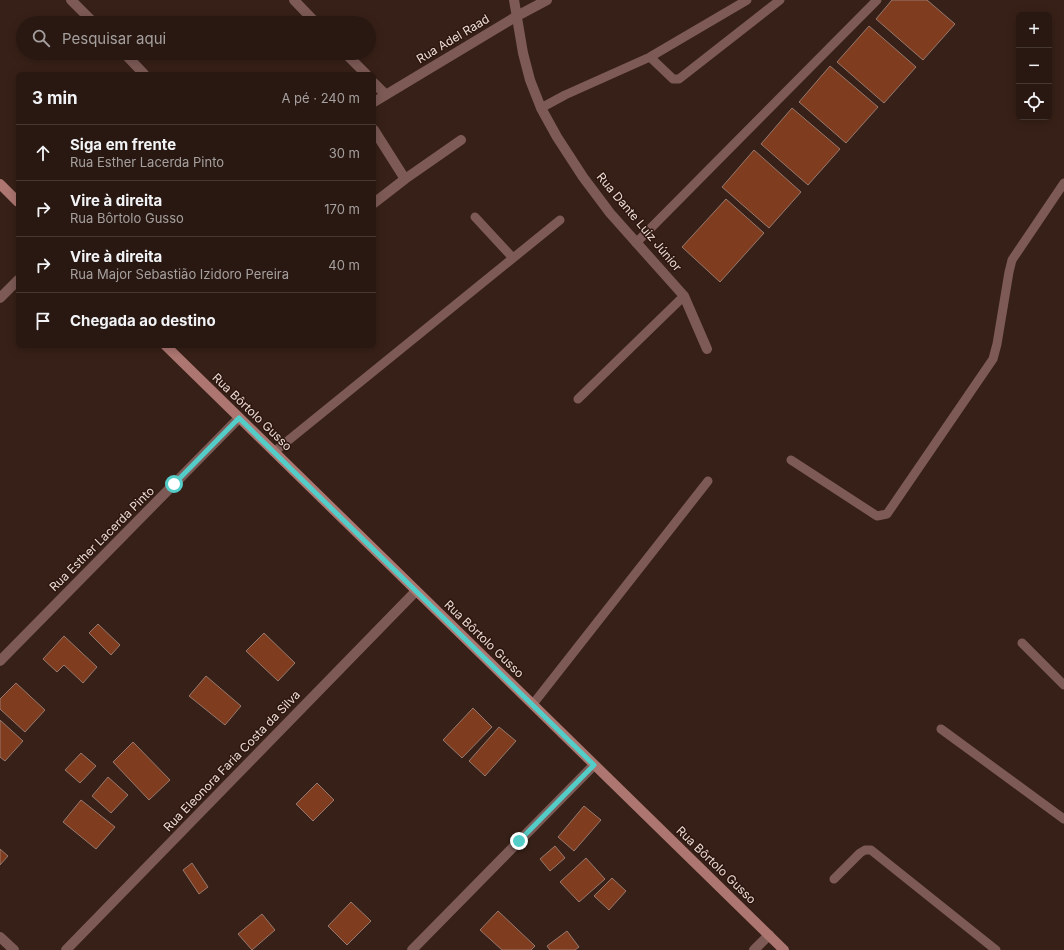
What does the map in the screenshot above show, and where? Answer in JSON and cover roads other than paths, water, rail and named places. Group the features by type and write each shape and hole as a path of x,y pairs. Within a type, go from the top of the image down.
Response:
{"street":[{"path":"71,0 87,16"},
{"path":"294,0 309,16"},
{"name":"Rua Dante Luiz Júnior","path":"514,0 523,53 530,80 541,108 557,137 583,177 610,213 684,296 707,349"},
{"name":"Rua Adel Raad","path":"376,101 517,16 547,0"},
{"path":"131,60 142,72"},
{"path":"352,60 364,72"},
{"path":"376,85 386,95"},
{"path":"376,133 405,179"},
{"path":"376,201 405,179 461,140"},
{"path":"0,184 16,200"},
{"path":"0,298 16,282"},
{"name":"Rua Bôrtolo Gusso","path":"168,348 784,950"},
{"name":"Rua Esther Lacerda Pinto","path":"0,661 239,418"},
{"name":"Rua Eleonora Faria Costa da Silva","path":"66,950 416,591"},
{"path":"412,950 594,765"},
{"path":"754,950 769,935"},
{"path":"0,936 14,950"}],"lane":[{"path":"541,108 565,95 650,57 747,0"},
{"path":"650,57 673,79 679,79 780,0"},
{"path":"636,243 877,0"},
{"path":"791,460 877,516 887,514 993,359 1012,260 1064,182"},
{"path":"475,217 513,258"},
{"path":"274,452 560,220"},
{"path":"578,399 684,296"},
{"path":"533,704 708,481"},
{"path":"1022,643 1064,685"},
{"path":"941,729 1064,819"},
{"path":"834,879 860,853 865,850 871,850 996,950"}]}
